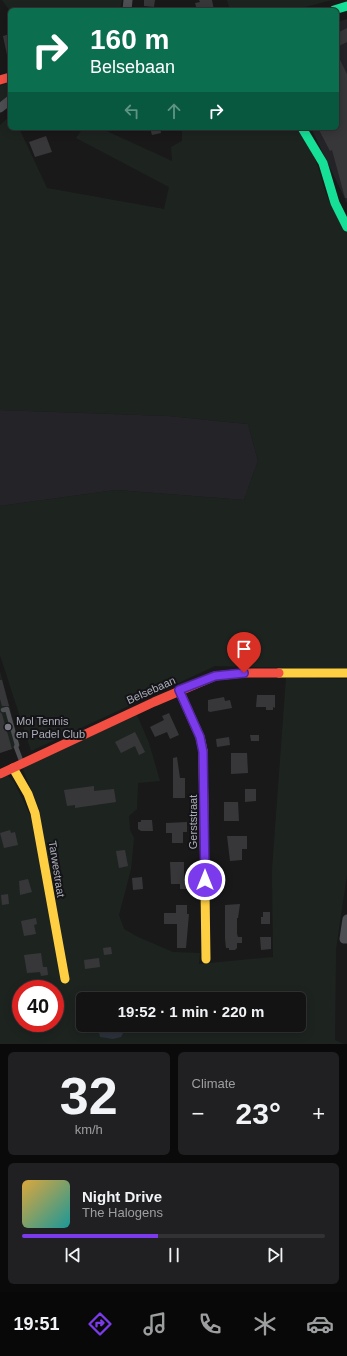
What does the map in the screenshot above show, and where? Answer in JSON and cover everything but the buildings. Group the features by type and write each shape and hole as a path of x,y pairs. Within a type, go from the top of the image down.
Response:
{"street":[{"path":"0,108 8,102"},
{"path":"303,130 323,163 336,203 347,227"},
{"name":"Belsebaan","path":"0,774 179,690 215,676 244,673 347,673"},
{"name":"Gerststraat","path":"179,690 200,737 203,752 206,959"},
{"name":"Tarwestraat","path":"13,768 28,794 35,813 66,979"},
{"path":"345,939 347,919"}],"lane":[{"path":"3,710 7,709 18,745 16,747 22,764"}],"shaded area":[{"path":"2,0 122,0 120,8 8,8"},
{"path":"227,0 332,0 302,8 229,8"},
{"path":"347,19 347,203 312,130 339,130 339,21"},
{"path":"8,83 8,99 0,105 0,86"},
{"path":"8,118 8,130 20,130 47,188 164,209 169,187 76,138 82,130 104,130 172,161 171,147 182,141 182,130 297,130 309,148 317,163 325,191 333,208 339,215 347,220 347,669 215,666 31,751 0,655 0,506 116,490 244,500 258,461 248,424 169,416 0,410 0,125"},
{"path":"0,410 169,416 248,424 258,461 244,500 116,490 0,506"},
{"name":"Mol Tennis en Padel Club","path":"0,671 20,746 0,753"},
{"path":"286,678 347,679 347,875 336,949 335,1040 344,1044 0,1044 0,779 7,775 14,782 31,817 40,812 22,767 137,715 149,743 160,781 138,783 137,809 129,816 130,830 134,838 131,869 119,915 124,929 138,937 173,952 200,953 199,964 273,957 272,870"},
{"path":"99,1032 124,1032 121,1037 113,1039 100,1037"}],"traffic: fast":[{"path":"339,8 347,6"},
{"path":"303,130 323,163 335,203 347,227"}],"traffic: slow":[{"path":"279,673 347,673"},
{"path":"179,690 200,737 203,751 206,959"},
{"path":"13,768 28,794 35,813 65,979"}],"traffic: jam":[{"path":"0,80 8,78"},
{"path":"0,774 154,702 215,676 244,673 279,673"}],"place":[{"name":"Mol Tennis en Padel Club","path":"8,727"}],"route":[{"path":"205,880 203,752 200,737 179,690 215,676 244,673"}]}
